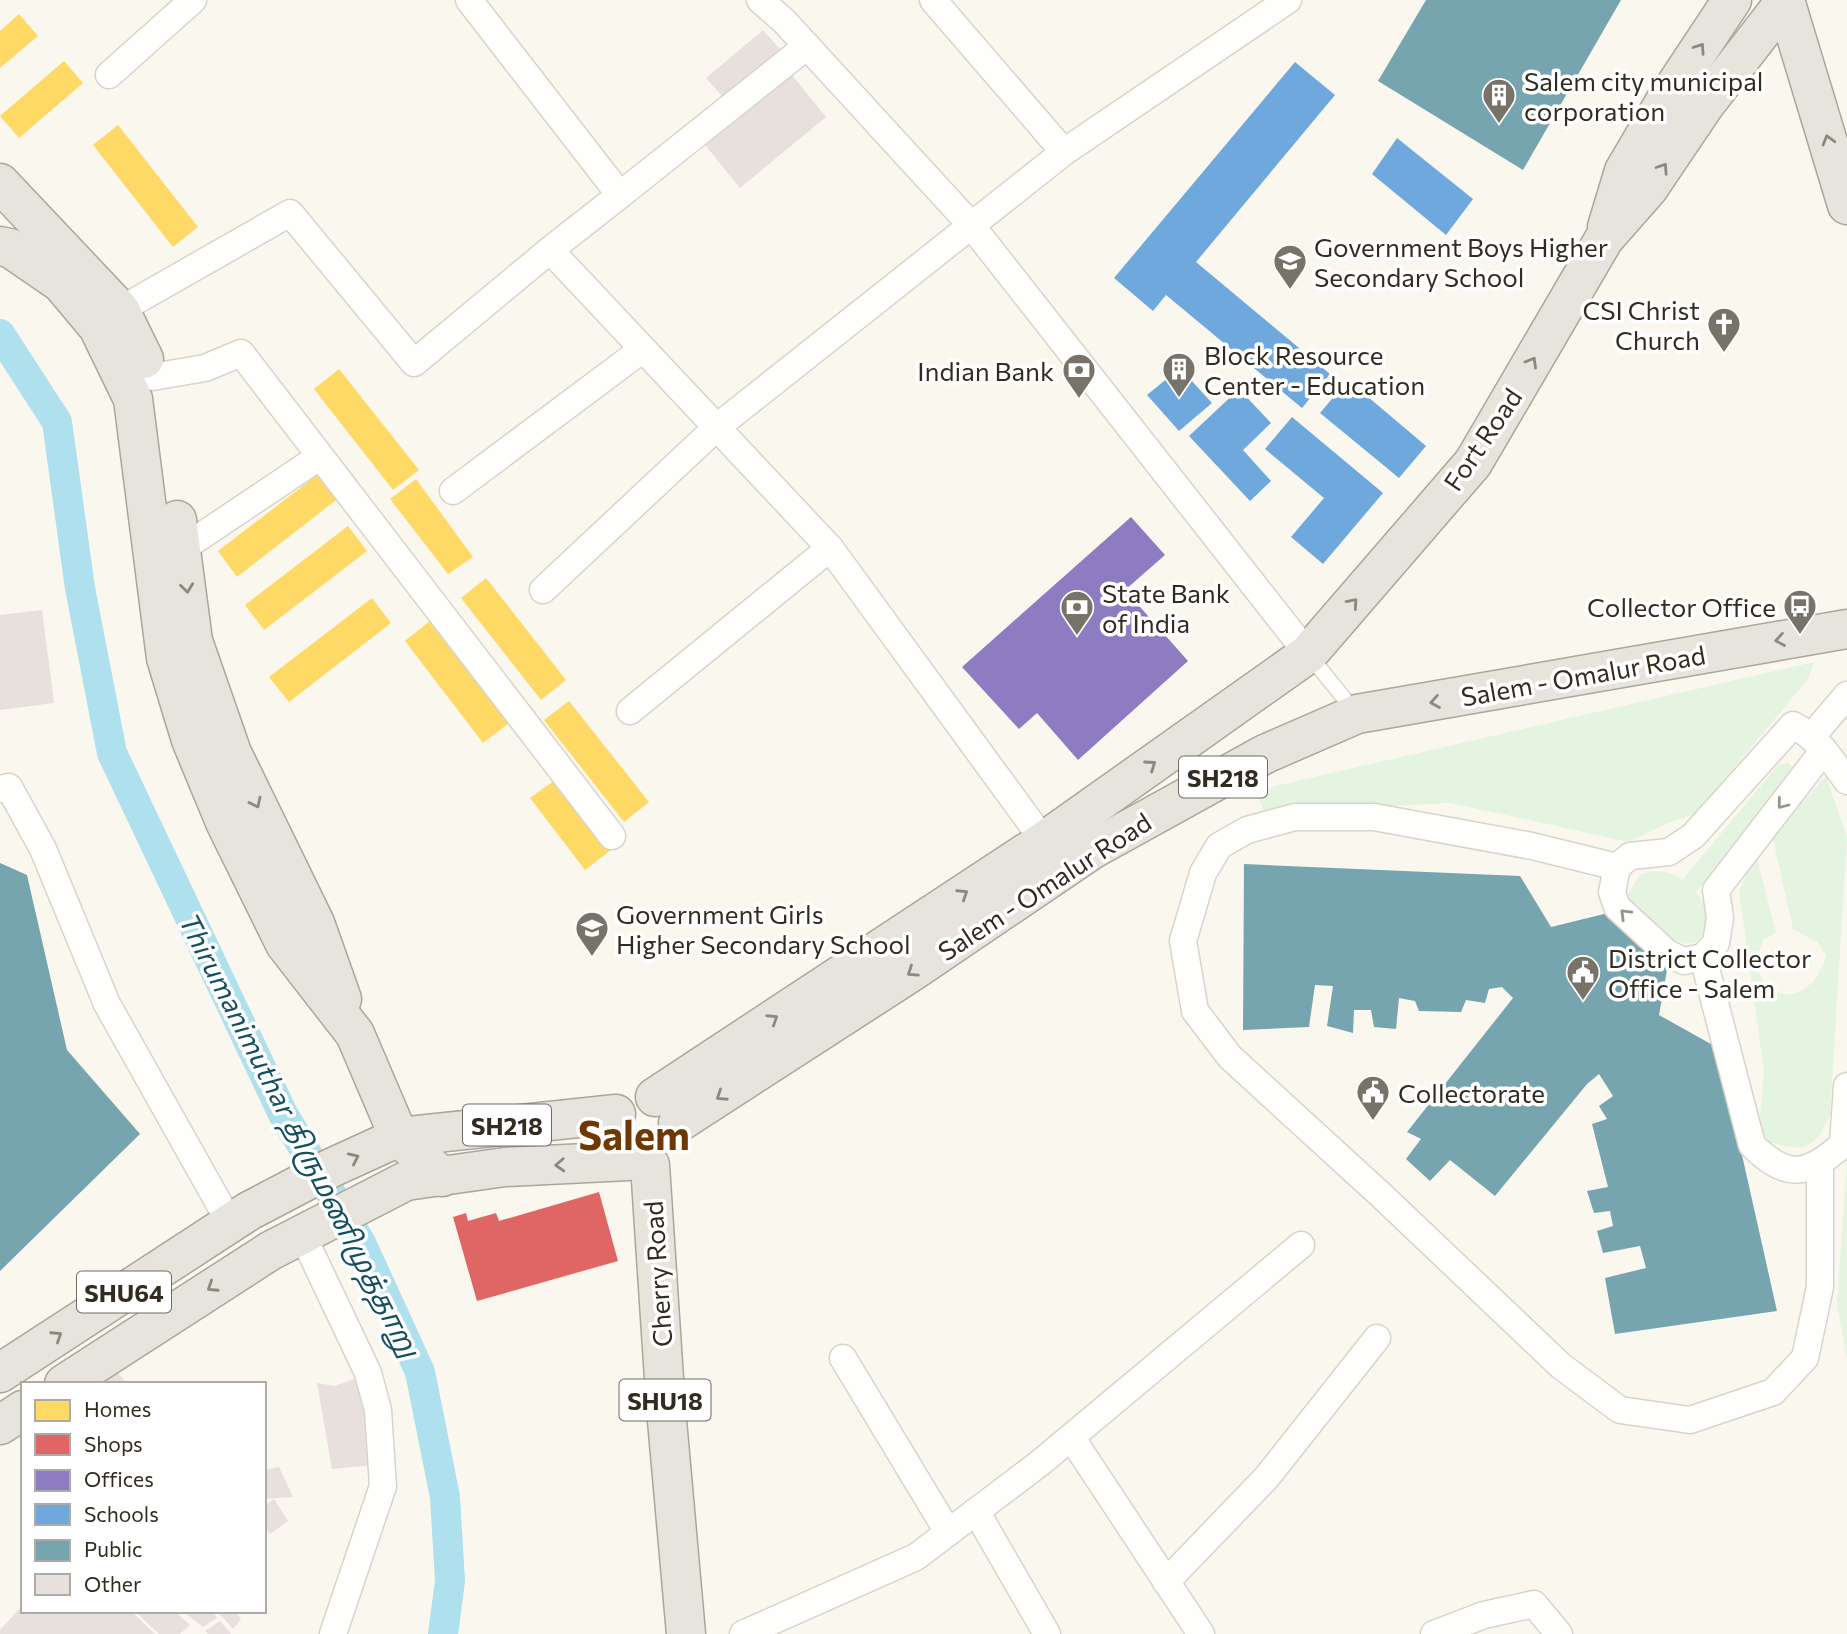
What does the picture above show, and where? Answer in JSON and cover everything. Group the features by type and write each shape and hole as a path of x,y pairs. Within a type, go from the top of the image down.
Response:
{"main road":[{"name":"Fort Road","path":"1604,239 1624,171 1732,0"},
{"name":"Fort Road","path":"1308,654 1473,463 1604,239 1648,189 1704,106 1785,0"},
{"path":"1785,0 1847,205"},
{"path":"0,183 120,310 152,377 182,549 193,641 300,934"},
{"path":"0,246 10,248 61,283 98,327 133,399 166,658 191,740 225,822 300,934 355,1034 399,1137 424,1179"},
{"name":"Salem - Omalur Road","path":"667,1110 913,971 1093,849 1265,754 1357,714 1847,628"},
{"name":"Salem - Omalur Road","path":"667,1110 1308,654"},
{"path":"67,1382 286,1243 424,1179 505,1167 639,1163 670,1155 679,1135 667,1110 634,1099 616,1114 612,1122 614,1145 639,1163"},
{"name":"SH218","path":"399,1137 616,1114"},
{"name":"SHU64","path":"0,1373 239,1217 399,1137"},
{"name":"Cherry Road","path":"639,1163 666,1409 686,1634"},
{"path":"0,1425 21,1411"}],"street":[{"path":"109,75 192,0"},
{"path":"469,0 620,195"},
{"path":"760,0 807,46 971,225 1308,654"},
{"path":"933,0 1064,152"},
{"path":"543,590 717,427 971,225 1064,152 1287,0"},
{"path":"120,310 290,213 414,363 550,250 807,46"},
{"path":"550,250 830,548 1044,841"},
{"path":"453,491 642,349"},
{"path":"152,377 205,368 241,353 612,836"},
{"path":"182,549 319,457"},
{"path":"630,711 830,548"},
{"path":"1847,695 1818,743 1716,890 1720,918 1716,943 1703,957 1684,961 1667,953 1617,907 1612,892 1617,867 1630,856 1669,852 1693,836 1793,725 1818,743 1847,781"},
{"path":"0,789 9,787 43,849 107,1004 239,1217"},
{"path":"1617,867 1532,846 1374,817 1295,817 1247,830 1219,846 1199,884 1183,941 1195,1011 1230,1057 1561,1366 1619,1410 1690,1420 1773,1392 1805,1359 1820,1287 1820,1166"},
{"path":"1703,957 1752,1145 1771,1164 1797,1170 1820,1166 1843,1144 1847,1086"},
{"path":"286,1243 368,1373 378,1410 383,1486 333,1634"},
{"path":"743,1634 916,1557 1071,1437 1301,1245"},
{"path":"1166,1582 1267,1477 1377,1338"},
{"path":"843,1357 948,1532"},
{"path":"1071,1437 1201,1634"},
{"path":"976,1511 1046,1634"},
{"path":"1434,1634 1485,1615 1534,1604 1559,1634"}],"lane":[{"path":"1308,654 1357,714"}],"green space":[{"path":"1814,662 1808,679 1696,814 1668,823 1629,842 1450,803 1264,812 1258,796 1275,786"},
{"path":"1789,763 1796,771 1696,892 1711,914 1702,936 1690,944 1683,943 1666,935 1639,914 1627,896 1640,875 1662,872 1682,880 1779,764"},
{"path":"1826,776 1847,837 1830,1115 1813,1142 1807,1146 1792,1147 1769,1142 1762,1131 1760,1116 1764,1072 1739,891 1756,854 1776,933 1764,939 1754,962 1761,977 1770,987 1780,993 1802,991 1812,983 1826,956 1817,942 1793,929 1772,835"},
{"path":"1847,1157 1847,1360 1837,1304"}],"building: Homes":[{"path":"19,14 38,36 0,68 0,31"},
{"path":"64,61 83,83 19,138 0,116"},
{"path":"118,125 198,227 173,247 93,145"},
{"path":"339,369 419,470 393,490 314,389"},
{"path":"321,472 340,497 237,577 218,551"},
{"path":"416,479 473,557 448,574 390,499"},
{"path":"348,526 367,551 264,630 245,605"},
{"path":"486,578 566,680 541,700 461,598"},
{"path":"372,598 391,623 289,702 269,677"},
{"path":"430,621 509,723 483,743 405,641"},
{"path":"569,701 649,802 624,822 544,720"},
{"path":"555,780 611,850 585,870 530,798"}],"building: Shops":[{"path":"599,1192 618,1261 477,1301 453,1217 466,1213 468,1221 496,1213 499,1221"}],"building: Offices":[{"path":"1131,517 1165,555 1125,590 1188,661 1078,760 1037,713 1019,729 962,667"}],"building: Schools":[{"path":"1295,62 1335,95 1196,262 1330,374 1302,408 1166,295 1153,311 1114,278"},
{"path":"1397,138 1473,199 1446,235 1372,174"},
{"name":"Block Resource Center - Education","path":"1180,368 1212,403 1179,431 1147,395"},
{"path":"1348,380 1426,446 1399,478 1320,413"},
{"path":"1239,389 1271,423 1243,450 1271,481 1250,501 1189,436"},
{"path":"1292,417 1383,493 1323,564 1291,537 1324,498 1265,449"}],"building: Public":[{"name":"Salem city municipal corporation","path":"1426,0 1621,0 1523,170 1378,81"},
{"path":"0,863 27,875 67,1050 140,1134 0,1271"},
{"path":"1244,864 1520,876 1551,927 1608,913 1667,970 1659,1015 1718,1048 1777,1311 1615,1334 1605,1278 1646,1268 1640,1246 1603,1253 1597,1231 1613,1226 1610,1211 1594,1213 1587,1191 1608,1187 1592,1124 1607,1119 1599,1106 1613,1096 1599,1074 1587,1084 1495,1196 1450,1160 1430,1181 1406,1159 1421,1139 1407,1132 1513,998 1502,987 1489,989 1485,1003 1466,1000 1461,1012 1419,1011 1415,1001 1399,998 1396,1029 1374,1027 1371,1010 1354,1010 1353,1033 1327,1026 1333,986 1315,985 1309,1027 1243,1030"}],"building: Other":[{"path":"763,30 785,55 728,103 706,78"},
{"path":"787,69 826,117 740,188 701,140"},
{"path":"42,610 54,703 0,710 0,615"},
{"path":"108,1363 126,1382 94,1382"},
{"path":"362,1376 375,1465 332,1469 317,1383 335,1386"},
{"path":"279,1467 293,1497 266,1499 266,1470"},
{"path":"274,1499 288,1521 270,1534 266,1528 266,1505"},
{"path":"21,1607 21,1613 133,1613 155,1634 0,1634 0,1630"},
{"path":"137,1613 176,1613 190,1625 180,1634 159,1634"},
{"path":"185,1613 213,1613 217,1618 203,1627"},
{"path":"219,1613 236,1613 241,1619 233,1629"},
{"path":"220,1621 231,1634 208,1634 205,1631"}],"waterway":[{"name":"Thirumanimuthar திருமணிமுத்தாறு","path":"0,334 57,422 80,588 112,753 283,1114 361,1243 420,1372 445,1497 450,1581 443,1634"}],"place":[{"name":"Salem city municipal corporation","path":"1499,125"},
{"name":"Government Boys Higher Secondary School","path":"1290,291"},
{"name":"CSI Christ Church","path":"1724,354"},
{"name":"Block Resource Center - Education","path":"1179,399"},
{"name":"Indian Bank","path":"1079,400"},
{"name":"Collector Office","path":"1800,636"},
{"name":"State Bank of India","path":"1077,637"},
{"name":"Government Girls Higher Secondary School","path":"592,958"},
{"name":"District Collector Office - Salem","path":"1583,1002"},
{"name":"Collectorate","path":"1373,1122"}],"district":[{"name":"Salem","path":"634,1133"}]}
